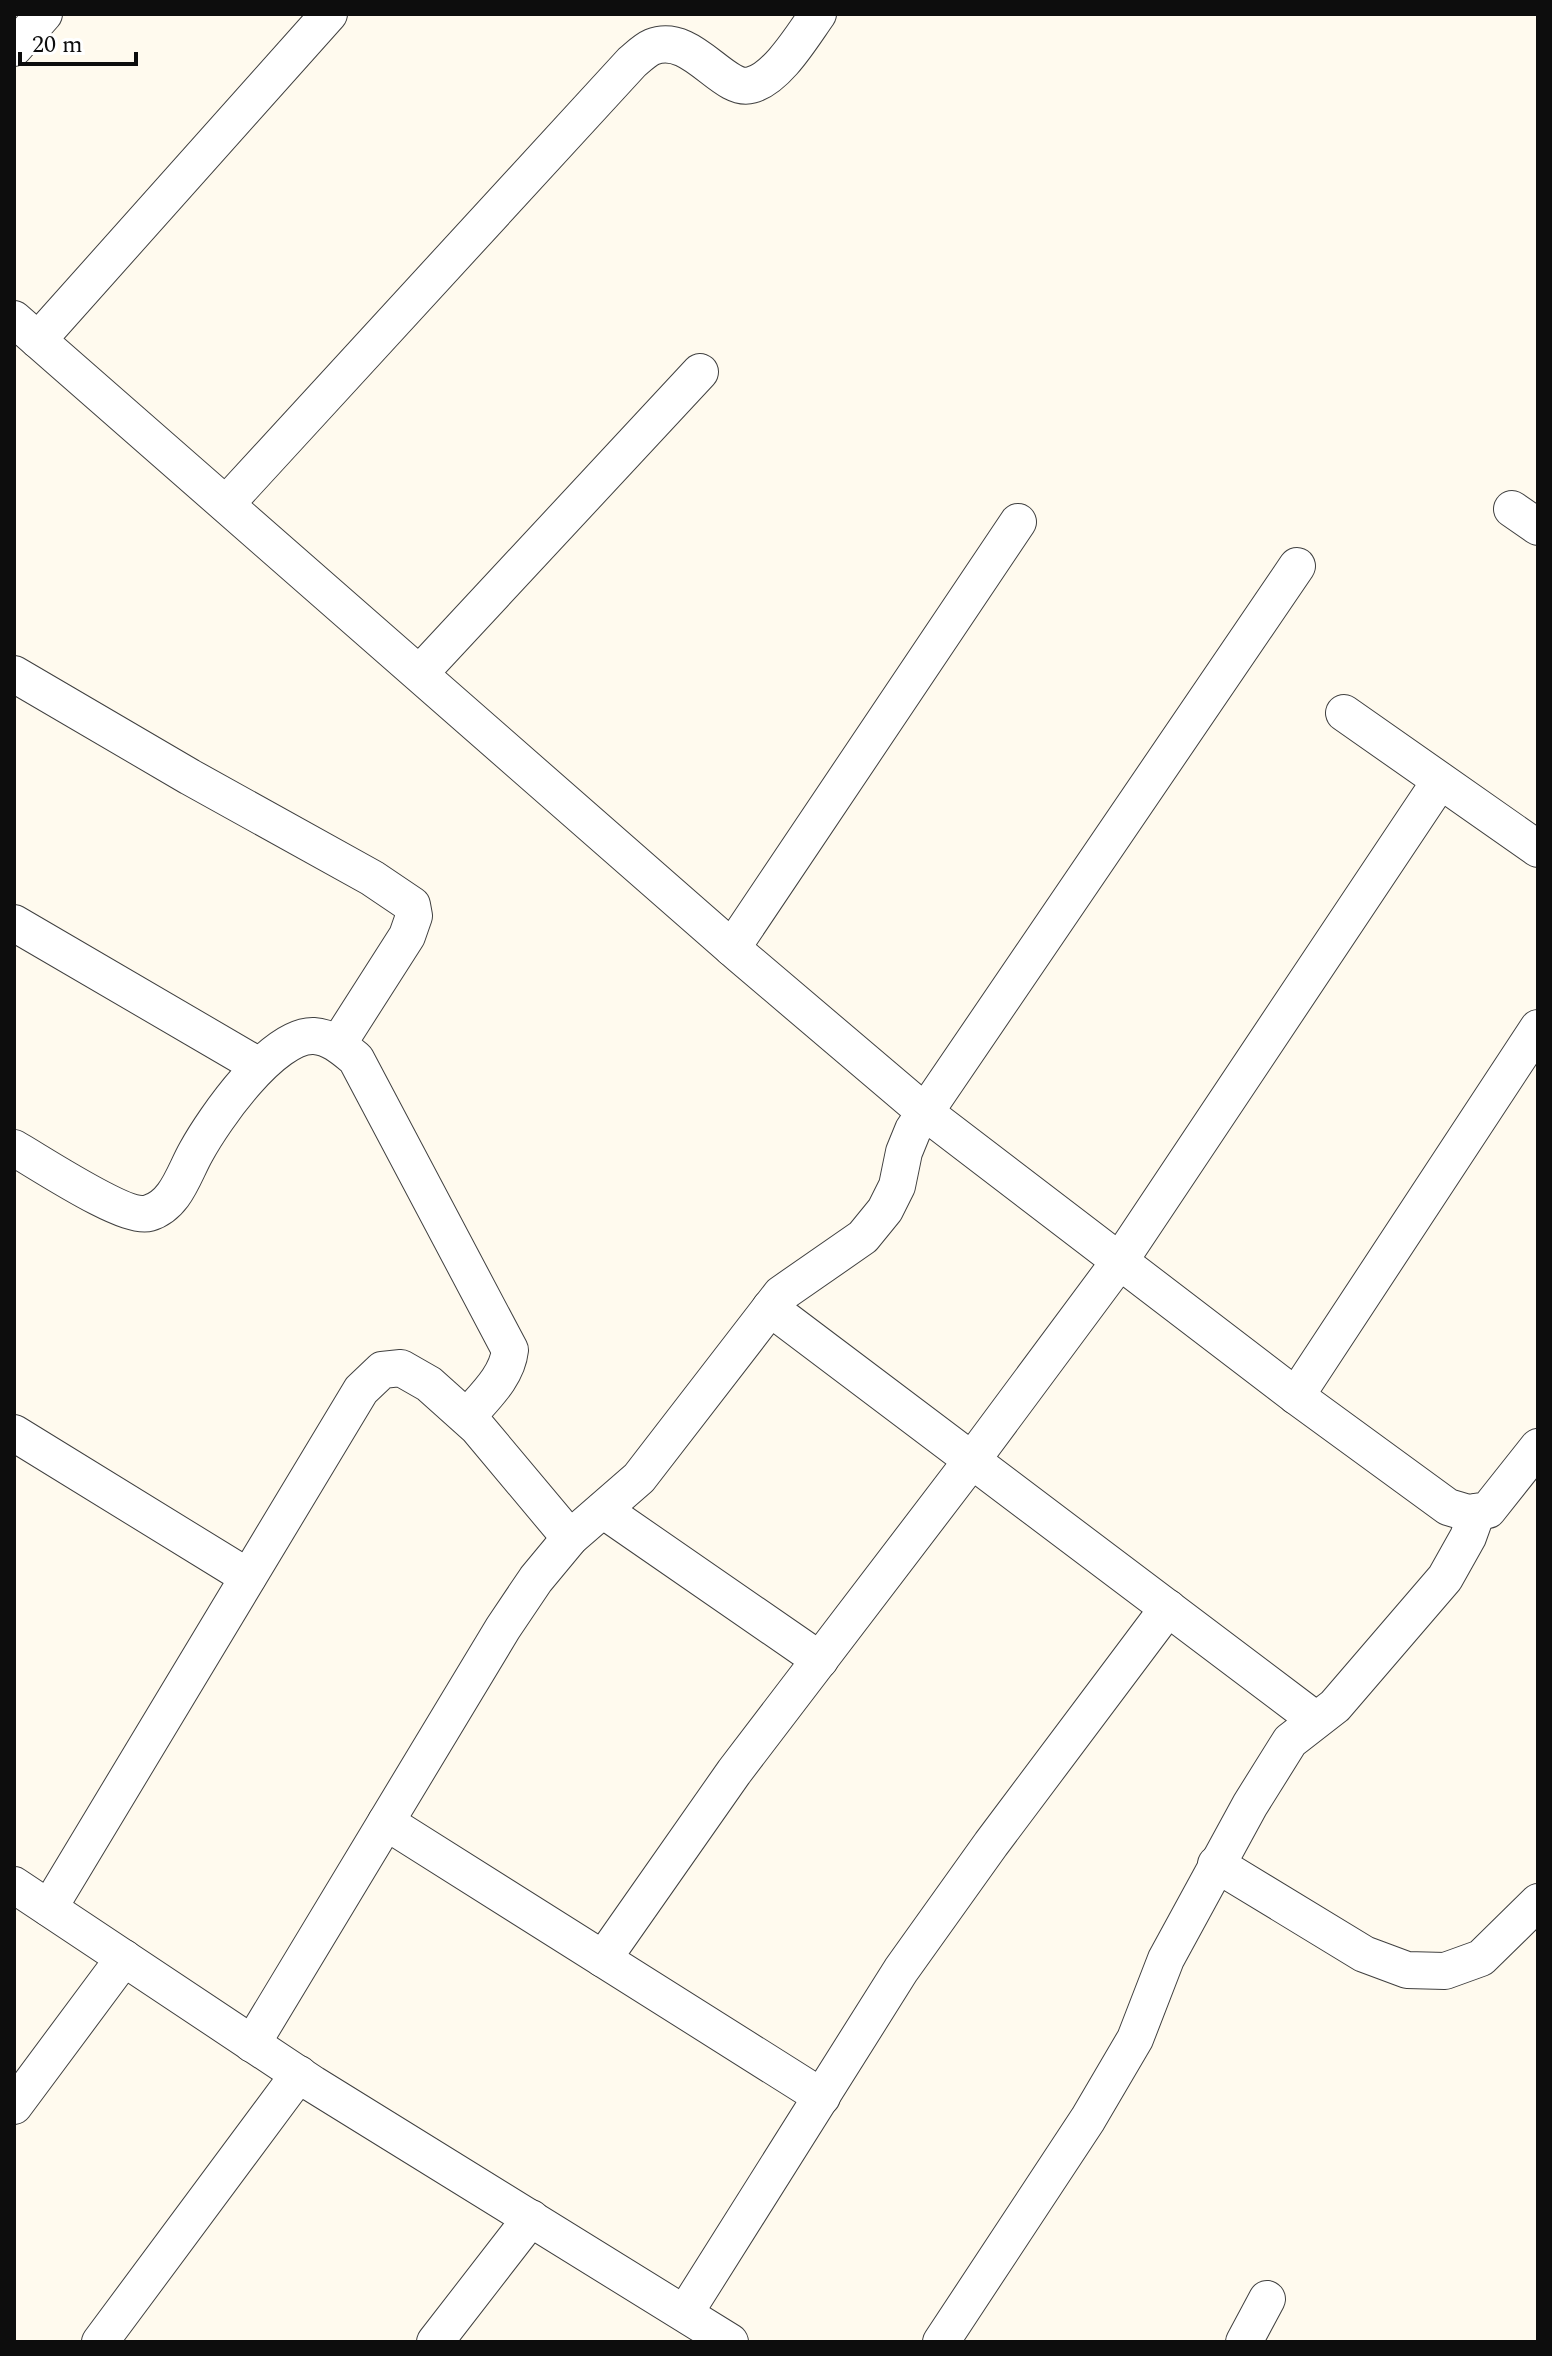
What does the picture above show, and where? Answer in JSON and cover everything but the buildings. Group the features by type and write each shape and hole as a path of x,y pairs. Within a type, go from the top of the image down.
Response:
{"street":[{"path":"14,48 44,14"},
{"path":"329,14 26,329 732,948 926,1113 1296,1396 1448,1507 1468,1513 1488,1510 1538,1447"},
{"path":"226,504 632,62 651,47 668,44 687,50 740,86 751,85 768,76 818,14"},
{"path":"420,673 700,372"},
{"path":"732,948 1018,522"},
{"path":"252,2044 503,1628 536,1579 570,1538 639,1478 781,1294 863,1237 885,1210 897,1186 904,1152 913,1130 1297,566"},
{"path":"14,674 372,878 412,905 414,916 407,936 338,1044"},
{"path":"1344,713 1538,849"},
{"path":"603,1959 734,1772 1119,1262 1440,781"},
{"path":"14,923 259,1066"},
{"path":"1296,1396 1538,1028"},
{"path":"14,1148 113,1205 131,1213 148,1214 166,1204 215,1121 259,1066 290,1042 310,1035 338,1044 356,1059 363,1071 510,1350 508,1364 500,1377 467,1417"},
{"path":"770,1308 1316,1720"},
{"path":"49,1908 361,1390 382,1370 401,1368 429,1384 467,1417 570,1538"},
{"path":"14,1433 248,1577"},
{"path":"603,1510 820,1660"},
{"path":"941,2342 1104,2092 1135,2039 1166,1959 1216,1864 1290,1741 1335,1706 1445,1578 1468,1537 1477,1512"},
{"path":"685,2313 901,1970 1168,1608"},
{"path":"386,1822 822,2097"},
{"path":"1216,1864 1364,1954 1407,1970 1445,1971 1481,1958 1538,1902"},
{"path":"14,1885 299,2074 730,2342"},
{"path":"14,2106 124,1958"},
{"path":"100,2342 299,2074"},
{"path":"435,2342 531,2218"},
{"path":"1244,2342 1267,2299"}]}
